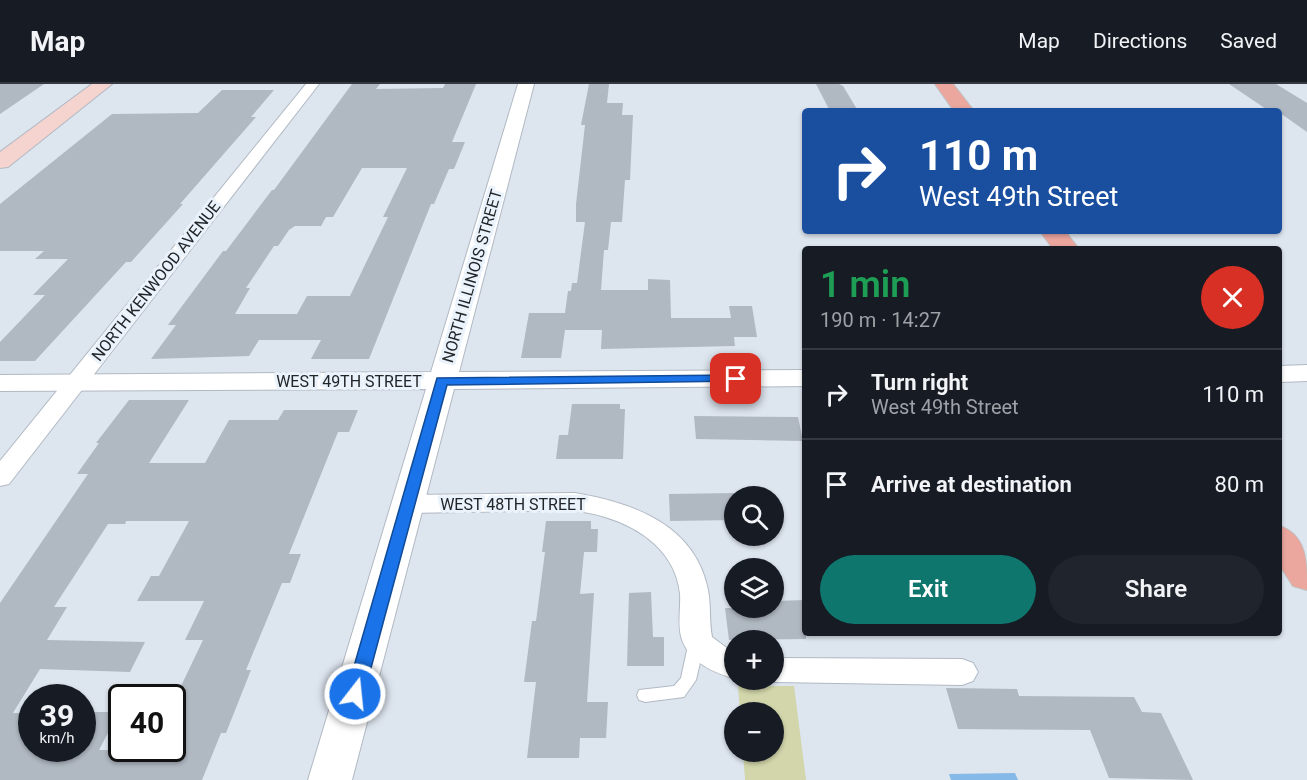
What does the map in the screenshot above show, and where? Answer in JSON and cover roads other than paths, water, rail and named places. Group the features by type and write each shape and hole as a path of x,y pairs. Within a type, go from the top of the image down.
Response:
{"main road":[{"path":"0,162 103,84"},
{"path":"944,84 962,108"},
{"path":"1282,541 1307,576"}],"street":[{"name":"NORTH KENWOOD AVENUE","path":"0,478 313,84"},
{"name":"NORTH ILLINOIS STREET","path":"330,780 526,84"},
{"path":"1282,374 1307,373"},
{"name":"WEST 49TH STREET","path":"0,383 802,378"},
{"name":"WEST 48TH STREET","path":"409,504 575,502 601,505 625,512 657,530 686,562 695,593 697,639"},
{"path":"697,639 713,657 724,662"},
{"path":"784,670 962,672"}],"lane":[{"path":"645,695 678,692 688,680 697,639"}],"water":[{"path":"1015,773 1018,780 951,780 949,774"}]}
